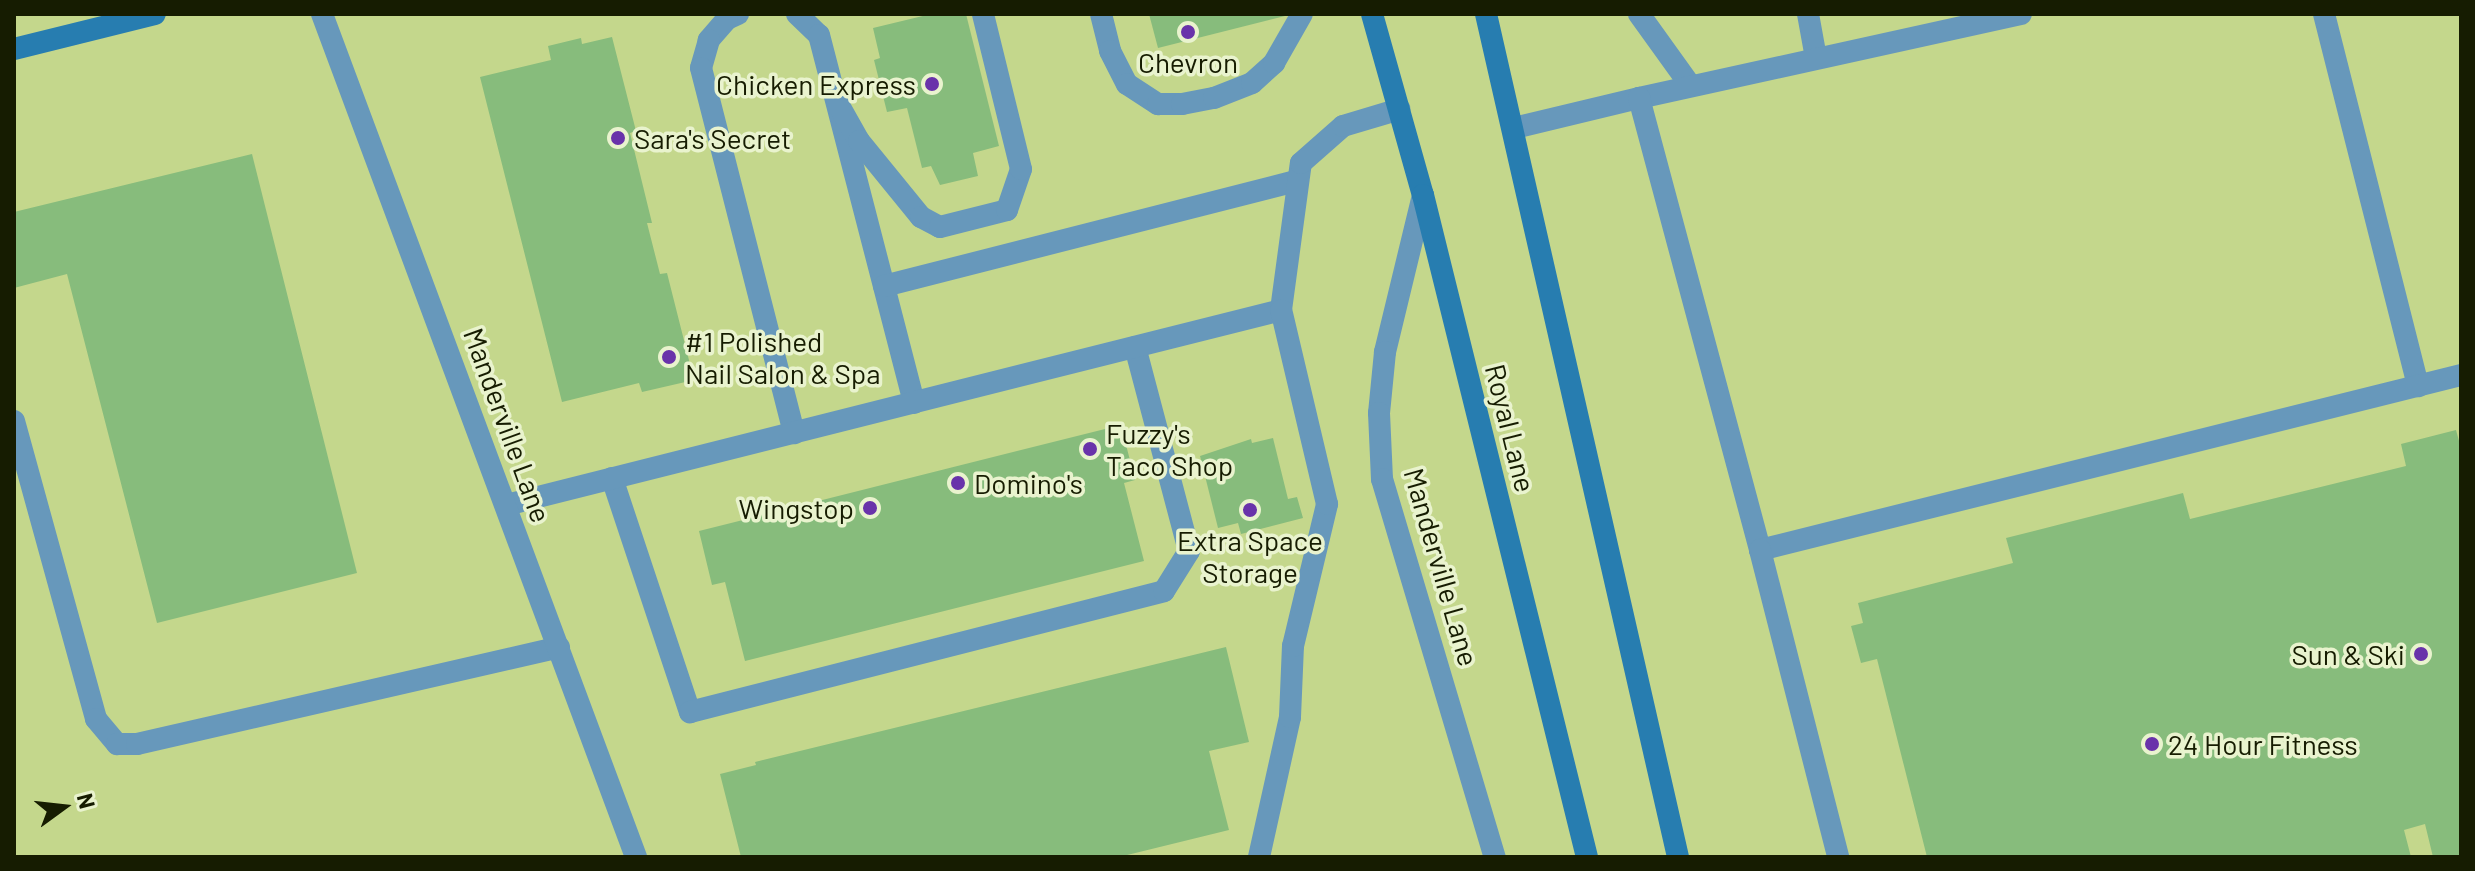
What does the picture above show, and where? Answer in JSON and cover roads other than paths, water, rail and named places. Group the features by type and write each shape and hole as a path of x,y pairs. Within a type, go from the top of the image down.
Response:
{"main road":[{"path":"14,49 155,14"},
{"name":"Royal Lane","path":"1372,14 1423,195 1587,857"},
{"path":"1486,14 1678,857"}],"street":[{"name":"Manderville Lane","path":"322,14 636,857"},
{"path":"738,14 727,19 709,40 701,68 794,433"},
{"path":"837,102 859,141 921,217 940,227 1007,210 1021,169 983,14"},
{"path":"1101,14 1110,51 1127,84 1158,104 1182,104 1214,98 1252,83 1274,63 1302,14"},
{"path":"1639,14 1690,85"},
{"path":"1808,14 1816,58"},
{"path":"1514,128 1690,85 2021,14"},
{"path":"2324,14 2418,386"},
{"path":"805,15 819,35 914,403"},
{"path":"1639,98 1760,550 1838,857"},
{"path":"1259,857 1290,717 1293,646 1327,504 1281,310 1297,181 1301,163 1343,126 1400,109"},
{"path":"884,286 1297,181"},
{"name":"Manderville Lane","path":"1423,195 1385,352 1379,413 1382,479 1495,857"},
{"path":"506,505 1281,310"},
{"path":"612,478 690,712 1164,591 1189,551 1135,347"},
{"path":"1760,550 2461,375"},
{"path":"14,421 96,719 117,744 137,744 559,647"}],"place":[{"name":"Chevron","path":"1188,32"},
{"name":"Chicken Express","path":"932,84"},
{"name":"Sara's Secret","path":"618,138"},
{"name":"#1 Polished Nail Salon & Spa","path":"669,357"},
{"name":"Fuzzy's Taco Shop","path":"1090,449"},
{"name":"Domino's","path":"958,483"},
{"name":"Wingstop","path":"870,508"},
{"name":"Extra Space Storage","path":"1250,510"},
{"name":"Sun & Ski","path":"2421,654"},
{"name":"24 Hour Fitness","path":"2152,744"}]}
